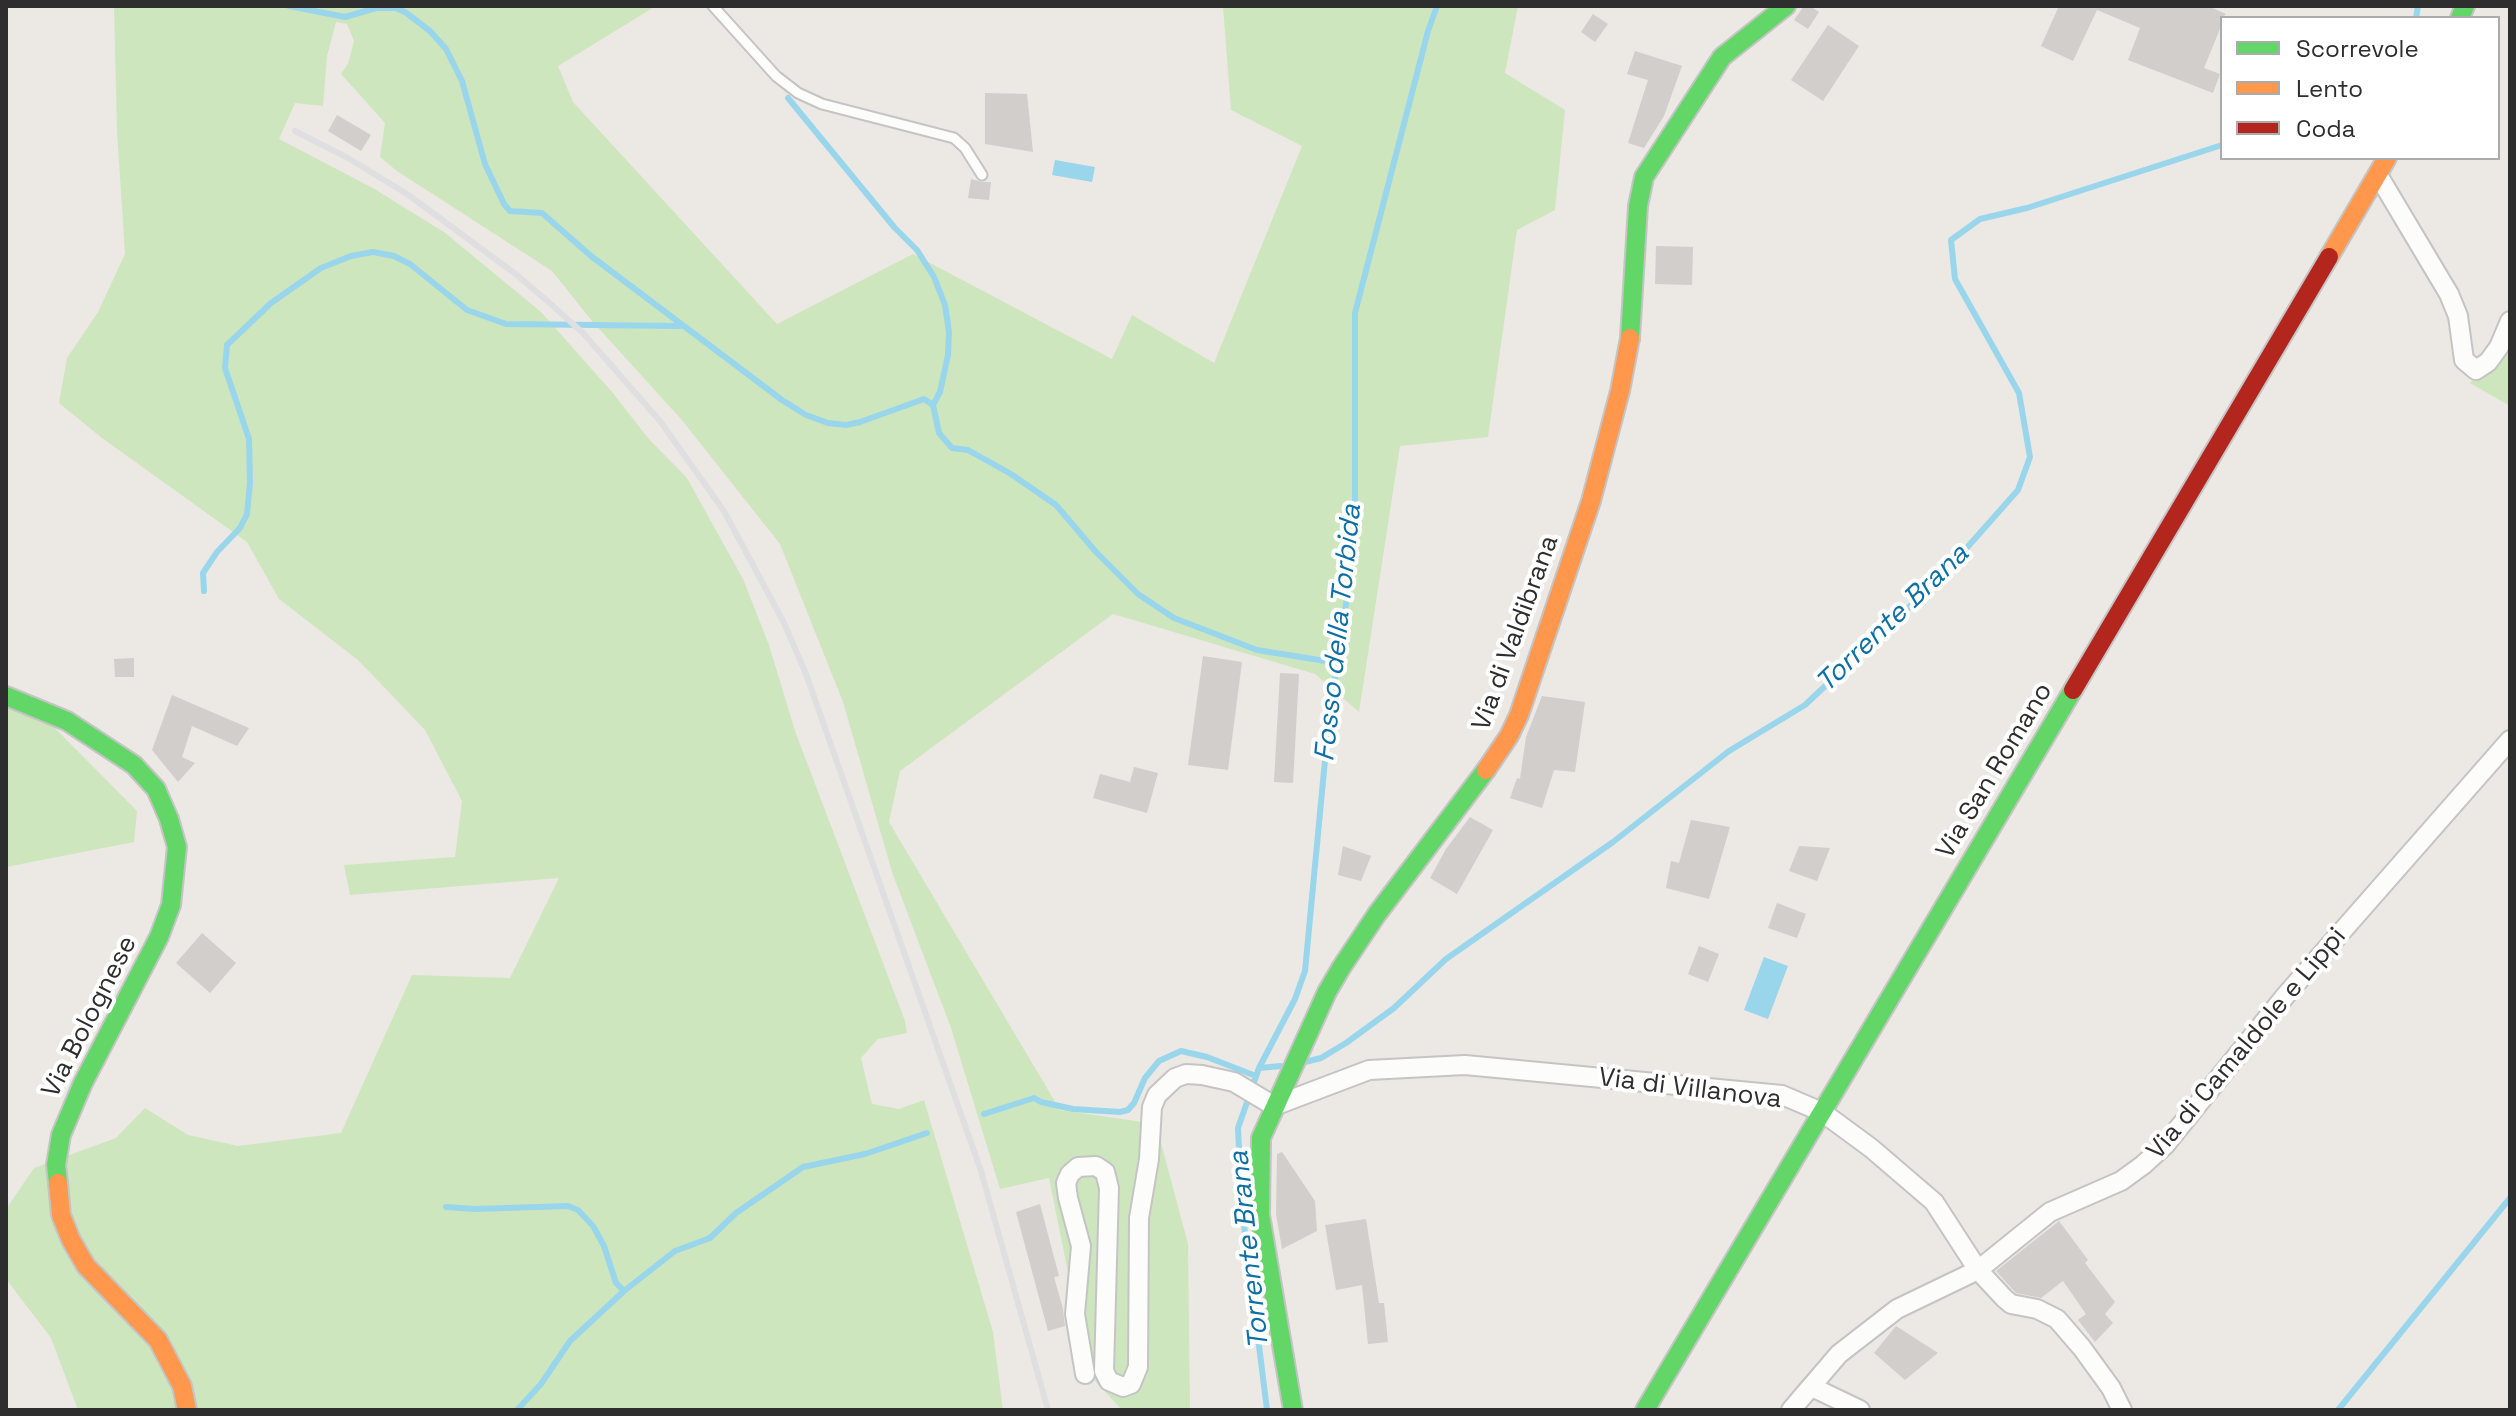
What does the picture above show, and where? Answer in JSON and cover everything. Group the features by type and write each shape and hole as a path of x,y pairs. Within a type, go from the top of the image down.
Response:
{"street":[{"name":"Via di Valdibrana","path":"1293,1410 1260,1215 1261,1138 1341,968 1377,914 1486,770 1514,726 1591,501 1620,391 1631,330 1638,206 1644,177 1722,57 1786,6"},
{"name":"Via San Romano","path":"1645,1410 2386,160"},
{"path":"2378,175 2449,294 2458,316 2464,360 2476,370 2488,362 2499,347 2510,321"},
{"name":"Via Bolognese","path":"6,696 67,721 134,765 156,789 177,847 171,905 159,937 83,1083 61,1135 56,1165 61,1215 71,1240 86,1266 158,1340 182,1386 187,1410"},
{"name":"Via di Camaldole e Lippi","path":"1791,1410 1839,1354 1869,1328 1910,1302 1978,1270 2050,1212 2121,1181 2165,1145 2286,995 2510,740"},
{"name":"Via di Villanova","path":"1274,1106 1369,1070 1465,1065 1782,1095 1822,1112 1871,1148 1934,1202 1978,1270 2011,1304 2037,1309 2057,1319 2111,1388 2122,1410"},
{"path":"1085,1374 1075,1314 1081,1246 1066,1190 1070,1174 1078,1167 1096,1166 1105,1172 1109,1188 1104,1371 1109,1381 1123,1387 1131,1384 1138,1367 1139,1218 1149,1159 1152,1107 1157,1095 1175,1078 1186,1074 1202,1075 1234,1082 1274,1106"},
{"path":"1812,1387 1860,1410"}],"lane":[{"path":"713,6 776,76 798,93 822,104 954,138 965,148 982,175"}],"green space":[{"path":"114,6 656,6 558,66 573,102 777,324 913,254 1112,359 1132,315 1214,363 1302,146 1231,110 1223,6 1518,6 1505,73 1565,110 1555,210 1517,230 1488,437 1400,446 1359,712 1315,674 1113,614 900,771 889,822 1060,1110 1156,1124 1188,1244 1190,1410 1122,1410 1095,1381 1073,1297 1049,1178 1000,1189 951,1028 892,872 843,702 780,544 681,419 592,321 552,271 380,157 385,123 341,74 348,64 354,41 347,24 336,22 327,56 323,106 295,103 279,139 371,187 444,232 541,312 613,393 648,438 687,478 743,579 769,645 795,731 905,1021 907,1033 878,1039 861,1058 872,1104 899,1109 924,1100 993,1332 1003,1410 78,1410 51,1338 6,1279 6,1209 34,1168 116,1138 145,1108 188,1135 238,1146 341,1133 412,975 510,978 559,878 350,895 344,865 455,857 462,801 425,730 358,660 279,599 247,542 102,438 59,403 67,358 98,312 125,254 117,130"},
{"path":"2510,348 2510,406 2470,383"},
{"path":"6,703 43,716 137,811 134,842 6,867"}],"water":[{"path":"1055,160 1095,167 1092,182 1052,175"},
{"path":"1764,957 1788,966 1768,1019 1744,1010"}],"building":[{"path":"1804,6 1819,12 1808,29 1794,20"},
{"path":"2059,6 2208,6 2226,14 2220,16 2220,29 2204,68 2220,74 2213,93 2128,60 2140,28 2097,10 2073,61 2041,46"},
{"path":"1593,14 1608,24 1595,42 1581,32"},
{"path":"1828,25 1859,46 1823,101 1791,80"},
{"path":"1635,51 1682,66 1664,116 1644,148 1628,143 1648,80 1627,74"},
{"path":"985,93 1027,94 1033,152 985,144"},
{"path":"337,115 371,135 361,151 328,131"},
{"path":"971,179 991,182 989,200 968,198"},
{"path":"1656,246 1693,247 1692,285 1655,284"},
{"path":"1203,656 1242,662 1228,770 1188,765"},
{"path":"134,658 134,677 115,677 114,659"},
{"path":"1280,673 1299,674 1293,783 1274,782"},
{"path":"172,695 249,728 237,746 192,726 182,757 195,763 178,782 152,750"},
{"path":"1542,696 1585,702 1575,772 1554,770 1542,808 1510,798 1517,778 1520,779 1526,737"},
{"path":"1134,767 1158,773 1147,813 1093,798 1100,774 1130,782"},
{"path":"1470,817 1493,830 1457,894 1430,878 1446,849"},
{"path":"1691,820 1730,827 1709,899 1666,888 1671,861 1679,863"},
{"path":"1343,846 1371,856 1361,881 1338,875"},
{"path":"1799,846 1830,848 1817,881 1789,871"},
{"path":"1777,903 1806,914 1797,938 1768,928"},
{"path":"202,933 236,963 210,993 176,963"},
{"path":"1699,946 1719,954 1708,982 1688,974"},
{"path":"1282,1152 1315,1201 1317,1231 1282,1249 1276,1214 1277,1154"},
{"path":"1040,1204 1059,1276 1054,1277 1065,1326 1048,1331 1016,1212"},
{"path":"1366,1219 1379,1303 1384,1303 1388,1342 1368,1344 1362,1285 1336,1290 1325,1225"},
{"path":"2059,1221 2088,1260 2085,1263 2115,1302 2105,1314 2113,1323 2095,1342 2078,1320 2086,1314 2063,1281 2041,1298 2016,1293 1996,1271"},
{"path":"1896,1326 1938,1353 1905,1380 1874,1353"}],"waterway":[{"path":"289,6 345,17 376,8 395,8 430,31 446,49 462,81 485,164 510,211 542,213 591,256 782,400 806,415 828,423 846,425 924,399 933,405 939,433 952,448 968,450 1011,474 1056,505 1096,552 1138,594 1174,618 1257,650 1338,663"},
{"name":"Fosso della Torbida","path":"1267,1410 1242,1209 1238,1128 1259,1068 1295,999 1305,971 1329,718 1355,544 1355,313 1437,6"},
{"name":"Torrente Brana","path":"2416,16 2418,6"},
{"path":"788,98 894,227 917,250 934,277 945,305 949,332 948,355 940,392 933,405"},
{"name":"Torrente Brana","path":"1305,1062 1321,1058 1346,1043 1394,1008 1446,959 1613,842 1729,751 1805,705 1941,577 2018,490 2030,457 2019,393 1955,279 1951,240 1980,219 2027,208 2220,146"},
{"path":"204,591 203,573 217,552 240,528 247,514 250,483 249,439 225,368 227,345 271,303 321,268 351,256 373,252 394,256 410,264 467,310 506,324 680,326"},
{"path":"984,1114 1034,1098 1073,1109 1128,1110 1145,1078 1159,1061 1181,1051 1207,1057 1256,1076"},
{"name":"Torrente Brana","path":"1259,1068 1281,1066"},
{"path":"517,1410 541,1384 570,1341 624,1291 675,1251 710,1238 736,1213 803,1167 865,1154 927,1133"},
{"path":"2338,1410 2510,1198"},
{"path":"446,1207 568,1206 578,1210 593,1226 604,1246 616,1283 624,1291"}],"railway":[{"path":"295,131 348,158 407,194 517,275 553,306 583,333 660,421 724,511 784,623 806,674 981,1171 1048,1410"}],"traffic: fast":[{"path":"1630,338 1638,206 1644,177 1722,57 1786,6"},
{"path":"2461,16 2465,6"},
{"path":"1645,1410 2073,690"},
{"path":"6,696 67,721 134,765 156,789 177,847 171,905 159,937 83,1083 61,1135 56,1165 58,1183"},
{"path":"1293,1410 1260,1215 1261,1138 1327,992 1341,968 1377,914 1486,770"}],"traffic: slow":[{"path":"2329,257 2386,160"},
{"path":"1486,770 1519,715 1591,501 1620,391 1630,338"},
{"path":"58,1183 61,1215 71,1240 86,1266 158,1340 182,1386 187,1410"}],"traffic: jam":[{"path":"2073,690 2329,257"}]}
